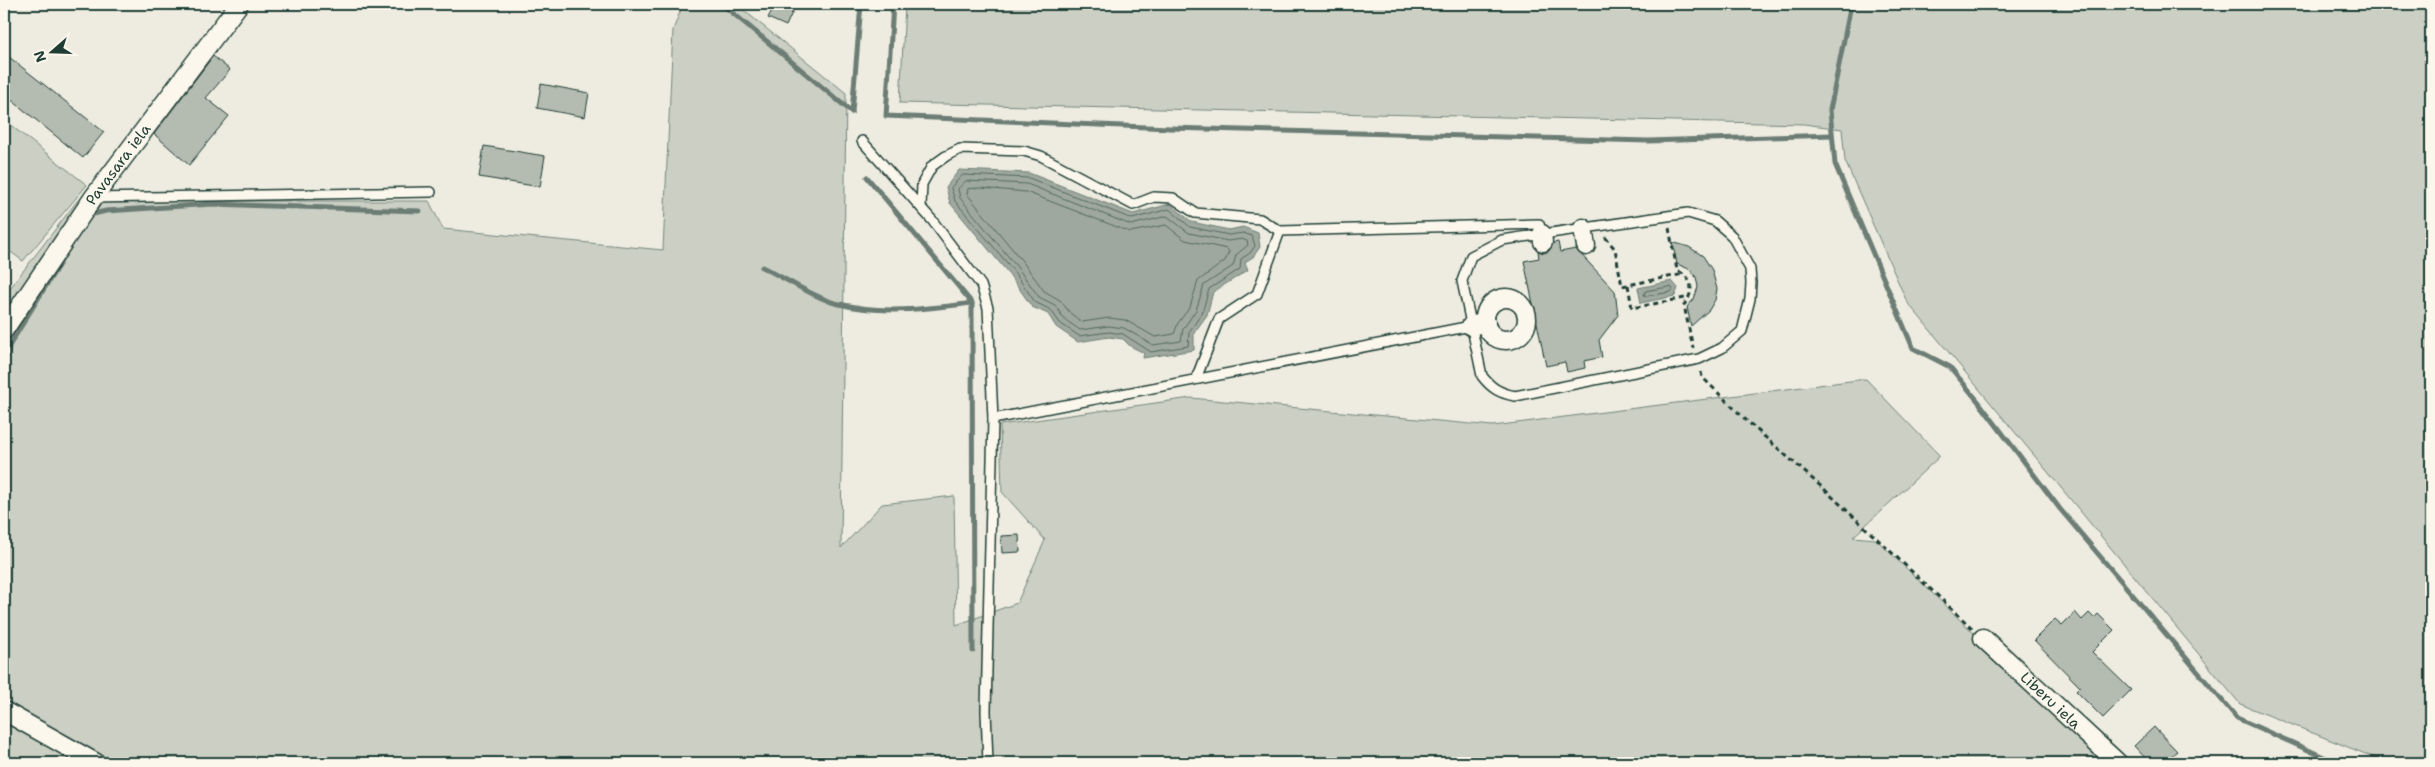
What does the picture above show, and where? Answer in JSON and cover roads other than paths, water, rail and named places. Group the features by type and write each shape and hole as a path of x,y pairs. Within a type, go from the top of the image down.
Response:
{"street":[{"name":"Pavasara iela","path":"4,330 93,198 239,4"},
{"path":"1585,227 1586,246"},
{"name":"Liberu iela","path":"1983,638 2118,763"},
{"path":"4,711 96,763"}],"lane":[{"path":"862,141 921,207 981,285 988,308 993,419 986,711 988,763"},
{"path":"921,207 922,184 932,166 946,156 960,150 1024,150 1041,156 1133,205 1154,197 1173,198 1195,214 1260,219 1280,231 1539,224 1542,238"},
{"path":"93,198 431,192"},
{"path":"1688,213 1715,222 1732,236 1750,269 1750,299 1742,331 1722,348 1697,359 1516,396 1499,392 1489,385 1482,376 1478,324 1462,281 1471,256 1502,240 1542,238 1585,227 1688,213"},
{"path":"1196,380 1219,319 1257,294 1280,231"},
{"path":"993,419 1478,324"}],"water":[{"path":"959,170 1029,173 1133,214 1170,204 1192,222 1229,230 1243,227 1258,233 1260,247 1253,257 1245,262 1248,270 1213,292 1207,315 1194,333 1194,350 1143,358 1144,353 1130,346 1123,339 1109,337 1078,342 1056,327 1048,314 1032,307 1009,274 950,203 946,187"},
{"path":"1672,281 1678,288 1675,296 1641,303 1638,288"}],"waterway":[{"path":"722,4 852,112"},
{"path":"852,112 861,4"},
{"path":"893,4 886,116 1170,128 1648,141 1832,135"},
{"path":"1851,4 1830,110 1835,164 1913,348 1950,367 2060,509 2237,718 2337,763"},
{"path":"867,177 972,303 973,651"},
{"path":"89,215 106,211 213,204 420,211"},
{"path":"4,369 9,346 61,261"},
{"path":"762,267 817,296 852,307 904,310 972,303"}]}
